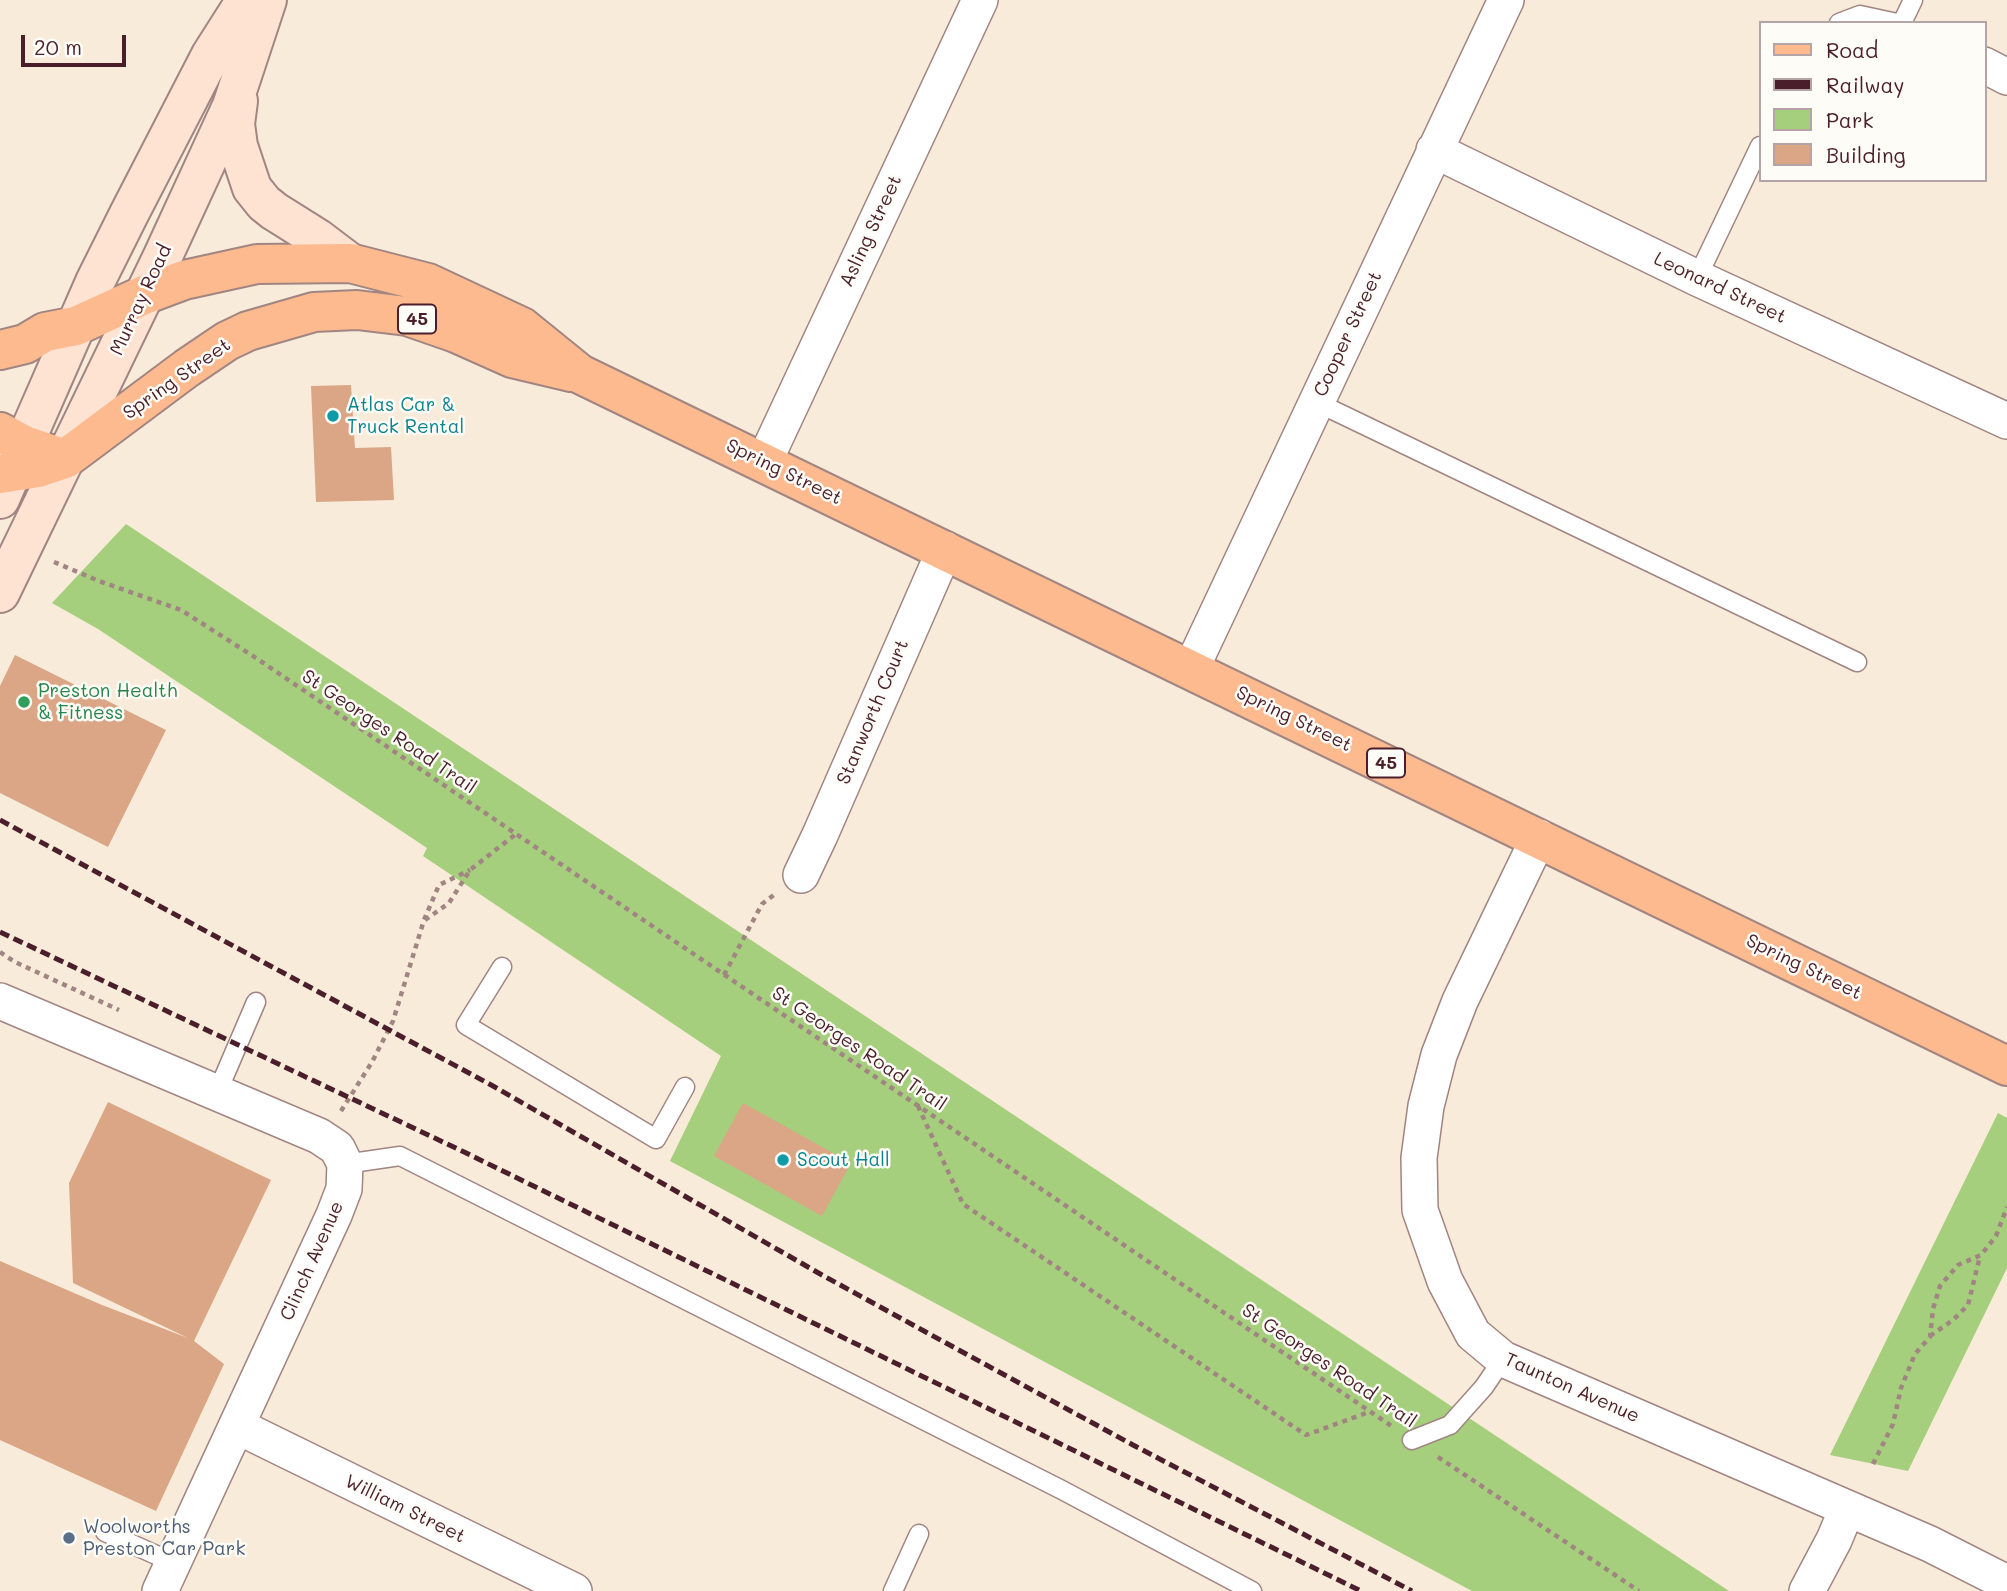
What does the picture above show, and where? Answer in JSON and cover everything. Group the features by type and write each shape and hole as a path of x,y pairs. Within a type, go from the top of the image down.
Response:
{"main road":[{"path":"7,465 176,121 211,55 246,0"},
{"name":"Murray Road","path":"0,593 144,295 241,85 267,0"},
{"path":"241,85 236,135 240,156 252,188 264,203 350,263"},
{"name":"Spring Street","path":"144,295 197,277 257,264 350,263 428,283 522,327 580,374"},
{"name":"45","path":"0,350 25,344 46,332 76,326 144,295"},
{"name":"Spring Street","path":"65,459 187,368 248,331 314,312 357,310 407,316 456,333 512,358 580,374 2007,1066"},
{"path":"7,465 65,459"}],"street":[{"name":"Asling Street","path":"764,462 979,0"},
{"name":"Cooper Street","path":"1191,669 1506,0"},
{"path":"1986,66 2007,77"},
{"name":"Leonard Street","path":"1434,150 1697,278 2007,421"},
{"name":"Stanworth Court","path":"800,875 945,549"},
{"name":"Taunton Avenue","path":"1539,837 1460,1001 1439,1055 1426,1106 1419,1158 1420,1210 1445,1281 1473,1334 1503,1359 1930,1544 2007,1583"},
{"path":"0,1001 319,1136 337,1148 345,1164"},
{"name":"Clinch Avenue","path":"167,1577 334,1215 344,1189 345,1164"},
{"name":"William Street","path":"237,1426 574,1591"},
{"path":"1807,1591 1835,1540 1847,1509"}],"lane":[{"path":"1900,21 1913,0"},
{"path":"1844,21 1860,15 1889,21"},
{"path":"1697,278 1758,150"},
{"path":"1316,402 1857,662"},
{"path":"502,967 466,1025 656,1139 685,1087"},
{"path":"218,1093 256,1002"},
{"path":"345,1164 400,1156 1062,1490 1252,1591"},
{"path":"1412,1440 1450,1425 1484,1387 1503,1359"},
{"path":"105,1532 167,1577"},
{"path":"893,1591 919,1534"}],"path":[{"name":"St Georges Road Trail","path":"48,560 181,610 1639,1591"},
{"path":"341,1111 372,1062 393,1021 424,920 439,885 470,870 516,834"},
{"path":"424,920 449,903 470,870"},
{"path":"724,975 762,904 800,875"},
{"path":"917,1105 962,1205 1306,1435 1370,1412"},
{"path":"1872,1464 1893,1424 1902,1388 1915,1354 1930,1337 1968,1305 1981,1255 1996,1236 2007,1207"},
{"path":"1930,1337 1933,1309 1940,1286 1958,1265 1981,1255"}],"green space":[{"path":"126,524 1729,1591 1472,1591 670,1161 721,1056 423,856 427,848 98,629 52,603"},
{"path":"1998,1113 2007,1118 2007,1268 1908,1471 1830,1455"}],"building":[{"name":"Atlas Car & Truck Rental","path":"351,385 355,448 391,447 394,500 316,502 311,386"},
{"path":"15,655 166,730 108,847 0,793 0,686"},
{"path":"108,1102 271,1180 194,1341 224,1364 156,1511 0,1440 0,1261 188,1338 73,1283 69,1183"},
{"name":"Scout Hall","path":"743,1103 851,1163 822,1216 714,1156"}],"railway":[{"path":"0,820 493,1086 924,1331 1133,1445 1412,1591"},
{"path":"0,932 462,1151 1361,1591"}],"place":[{"name":"Atlas Car & Truck Rental","path":"333,416"},
{"name":"Preston Health & Fitness","path":"24,702"},
{"name":"Scout Hall","path":"783,1160"},
{"name":"Woolworths Preston Car Park","path":"69,1538"}]}
